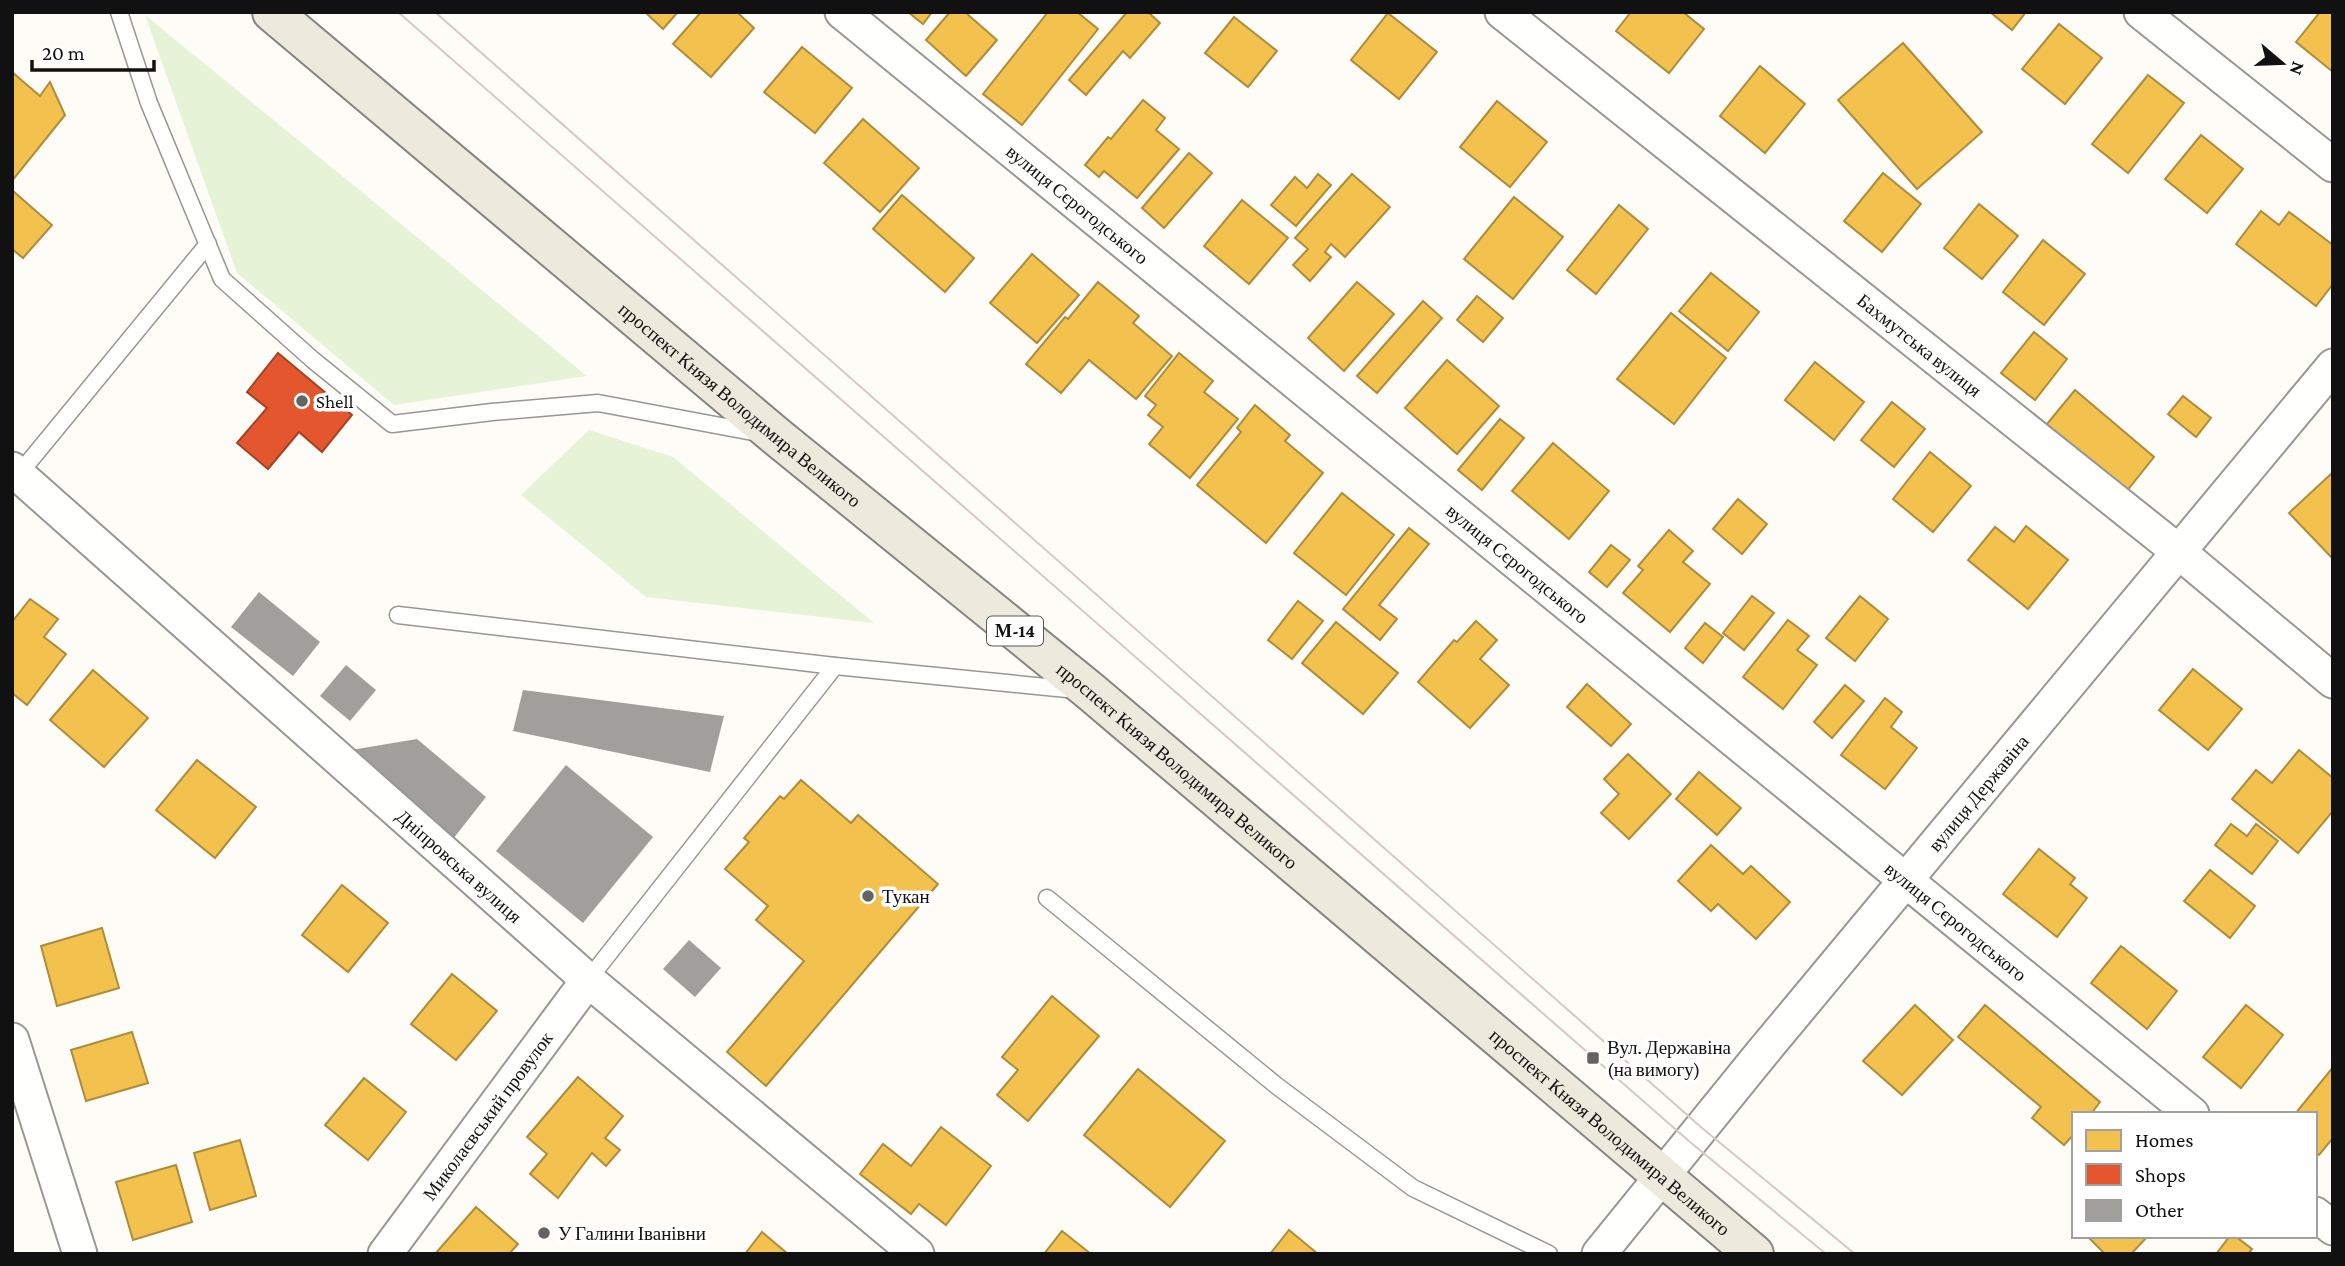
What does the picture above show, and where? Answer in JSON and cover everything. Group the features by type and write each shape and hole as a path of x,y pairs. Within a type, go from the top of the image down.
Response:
{"main road":[{"name":"проспект Князя Володимира Великого","path":"272,12 776,436 1090,691 1754,1254"}],"street":[{"name":"вулиця Сєрогодського","path":"842,12 2190,1112"},
{"name":"Бахмутська вулиця","path":"1502,12 2179,552 2333,681"},
{"path":"2141,12 2333,165"},
{"name":"вулиця Державіна","path":"1599,1254 1661,1175 2333,366"},
{"name":"Дніпровська вулиця","path":"15,472 588,980 917,1254"},
{"name":"Миколаєвський провулок","path":"385,1254 588,980"},
{"path":"12,1040 80,1254"},
{"path":"2317,1216 2333,1228"}],"lane":[{"path":"119,12 149,103 222,279 313,360 392,424 598,403 776,436"},
{"path":"15,472 208,244"},
{"path":"398,615 835,666 1090,691"},
{"path":"588,980 835,666"},
{"path":"1047,898 1277,1086 1413,1188 1549,1254"}],"green space":[{"path":"145,15 587,376 394,405 237,273"},
{"path":"589,430 673,457 874,623 646,597 521,495"}],"building: Homes":[{"path":"645,12 678,12 663,29"},
{"path":"701,12 737,12 754,28 711,77 673,44"},
{"path":"908,12 932,12 923,24"},
{"path":"950,12 965,12 997,40 966,76 926,40"},
{"path":"1048,12 1077,12 1098,29 1022,125 983,94"},
{"path":"1127,12 1148,12 1160,23 1130,58 1123,51 1086,95 1069,80"},
{"path":"1631,12 1683,12 1704,29 1669,73 1616,31"},
{"path":"1990,12 2026,12 2012,30"},
{"path":"2320,12 2333,12 2333,72 2296,42"},
{"path":"1388,13 1437,52 1399,99 1351,60"},
{"path":"1234,17 1277,51 1248,87 1205,53"},
{"path":"2059,24 2102,58 2065,104 2022,69"},
{"path":"1903,43 1982,132 1917,189 1838,100"},
{"path":"802,47 852,88 815,133 764,92"},
{"path":"1760,66 1805,104 1765,153 1720,116"},
{"path":"12,72 40,96 50,82 65,115 12,181"},
{"path":"2148,75 2184,103 2128,173 2092,144"},
{"path":"1143,100 1165,118 1156,130 1179,149 1137,198 1104,171 1099,177 1085,165"},
{"path":"1497,101 1547,142 1510,187 1460,147"},
{"path":"863,119 919,168 880,212 824,163"},
{"path":"2201,135 2243,169 2207,213 2165,179"},
{"path":"1189,153 1212,173 1164,228 1142,208"},
{"path":"1883,173 1921,204 1882,252 1844,221"},
{"path":"1318,174 1331,185 1296,226 1271,205 1295,177 1307,188"},
{"path":"1352,174 1390,207 1345,257 1331,244 1325,252 1331,257 1310,281 1293,265 1308,249 1295,238"},
{"path":"13,191 52,225 23,258 12,249"},
{"path":"902,195 974,258 945,292 873,229"},
{"path":"1514,197 1563,237 1513,299 1464,259"},
{"path":"1242,200 1288,238 1249,284 1204,246"},
{"path":"1979,204 2018,236 1982,279 1944,248"},
{"path":"1619,205 1648,229 1596,294 1567,270"},
{"path":"2261,211 2279,225 2289,212 2333,245 2333,284 2316,306 2236,244"},
{"path":"2043,240 2085,274 2044,325 2003,292"},
{"path":"1032,254 1079,295 1037,343 990,303"},
{"path":"1711,273 1759,312 1728,351 1679,311"},
{"path":"1098,282 1139,316 1133,323 1172,356 1136,399 1089,360 1061,393 1026,364"},
{"path":"1357,282 1394,314 1344,371 1308,338"},
{"path":"1477,296 1503,318 1483,342 1457,320"},
{"path":"1423,301 1442,318 1377,393 1357,376"},
{"path":"1671,313 1726,358 1674,424 1617,379"},
{"path":"2034,332 2067,359 2035,400 2001,373"},
{"path":"1179,353 1213,381 1204,392 1238,419 1190,478 1149,444 1163,427 1148,415 1156,405 1145,396"},
{"path":"1447,360 1499,406 1457,454 1405,408"},
{"path":"1815,362 1864,402 1834,440 1785,400"},
{"path":"2075,390 2154,457 2126,492 2046,425"},
{"path":"2183,396 2211,418 2196,437 2168,414"},
{"path":"1892,402 1925,429 1894,467 1861,440"},
{"path":"1255,405 1290,435 1285,441 1323,473 1266,543 1197,485 1241,432 1237,428"},
{"path":"1500,419 1524,438 1482,490 1458,470"},
{"path":"1553,443 1609,491 1569,539 1512,491"},
{"path":"1930,452 1971,486 1933,532 1893,499"},
{"path":"2333,472 2333,559 2289,513"},
{"path":"1342,493 1394,535 1346,595 1294,553"},
{"path":"1738,499 1767,524 1742,554 1713,529"},
{"path":"2026,526 2068,560 2028,609 1968,560 1995,527 2014,542"},
{"path":"1409,528 1429,544 1379,605 1397,619 1380,640 1343,609"},
{"path":"1669,530 1693,551 1683,562 1710,584 1670,632 1623,593 1643,570 1638,566"},
{"path":"1611,545 1630,560 1607,587 1589,572"},
{"path":"1752,596 1774,613 1744,650 1723,633"},
{"path":"1860,596 1888,619 1855,661 1826,638"},
{"path":"30,599 58,619 44,637 66,654 27,705 12,693 12,622"},
{"path":"1298,601 1323,621 1292,659 1268,640"},
{"path":"1788,620 1809,636 1797,650 1817,665 1783,709 1743,677"},
{"path":"1476,621 1497,640 1480,659 1509,685 1470,728 1418,682 1454,640 1457,642"},
{"path":"1336,622 1398,673 1363,714 1302,663"},
{"path":"1705,623 1723,637 1703,663 1685,648"},
{"path":"2193,669 2242,709 2208,750 2159,710"},
{"path":"93,670 148,718 104,767 50,720"},
{"path":"1587,684 1631,724 1611,746 1567,707"},
{"path":"1845,685 1864,701 1832,738 1814,722"},
{"path":"1885,698 1902,712 1891,727 1917,748 1885,789 1841,755"},
{"path":"2299,750 2333,778 2333,811 2298,853 2232,799 2256,770 2272,783"},
{"path":"1628,754 1671,794 1629,839 1601,813 1619,794 1604,779"},
{"path":"197,760 256,807 215,858 156,810"},
{"path":"1699,772 1741,808 1717,835 1676,799"},
{"path":"801,780 851,823 858,815 938,884 766,1086 727,1052 804,961 756,920 768,906 725,869 749,842 744,838 780,796 784,799"},
{"path":"2231,824 2247,836 2256,824 2278,841 2252,874 2215,845"},
{"path":"1711,845 1743,874 1751,866 1790,902 1756,939 1718,904 1711,911 1678,881"},
{"path":"2039,849 2075,878 2070,884 2087,898 2057,937 2003,894"},
{"path":"2210,870 2255,906 2230,938 2184,901"},
{"path":"342,885 388,923 348,972 302,935"},
{"path":"102,928 119,988 57,1006 41,946"},
{"path":"2121,946 2177,991 2147,1029 2091,983"},
{"path":"452,974 497,1011 456,1060 411,1024"},
{"path":"1052,996 1099,1036 1028,1121 997,1095 1018,1070 1002,1057"},
{"path":"1915,1005 1953,1040 1902,1095 1863,1061"},
{"path":"1985,1005 2100,1102 2092,1112 2072,1112 2072,1136 2064,1145 2032,1118 2041,1107 1958,1037"},
{"path":"2246,1005 2283,1035 2241,1088 2203,1057"},
{"path":"132,1032 148,1083 86,1101 71,1050"},
{"path":"2333,1067 2333,1138 2319,1155 2317,1112 2297,1112"},
{"path":"1138,1069 1225,1141 1170,1207 1084,1135"},
{"path":"578,1077 623,1116 605,1138 620,1150 606,1166 592,1153 558,1198 530,1174 547,1154 527,1137"},
{"path":"364,1078 406,1112 368,1160 325,1125"},
{"path":"941,1127 991,1166 946,1225 919,1204 911,1214 860,1174 883,1144 911,1166"},
{"path":"240,1140 256,1196 210,1210 194,1153"},
{"path":"176,1165 192,1222 133,1240 116,1182"},
{"path":"476,1207 518,1244 509,1254 435,1254"},
{"path":"1289,1230 1318,1254 1270,1254"},
{"path":"1062,1231 1091,1254 1044,1254"},
{"path":"762,1232 788,1254 745,1254"},
{"path":"2089,1238 2146,1238 2131,1254 2105,1254"},
{"path":"2228,1238 2238,1238 2252,1249 2248,1254 2216,1254"}],"building: Shops":[{"path":"278,353 352,415 322,452 299,432 268,469 237,443 267,408 247,392"}],"building: Other":[{"path":"259,592 320,642 293,676 231,627"},
{"path":"346,665 376,690 350,721 320,696"},
{"path":"523,690 724,716 710,772 513,731"},
{"path":"417,739 486,797 453,839 345,751"},
{"path":"566,765 653,837 583,923 496,851"},
{"path":"689,940 721,968 695,997 663,969"}],"tram line":[{"path":"398,12 1690,1142 1826,1254"},
{"path":"435,12 1702,1128 1855,1254"}],"place":[{"name":"Shell","path":"302,401"},
{"name":"Тукан","path":"868,896"},
{"name":"Вул. Державіна (на вимогу)","path":"1593,1058"},
{"name":"У Галини Іванівни","path":"544,1233"}]}
